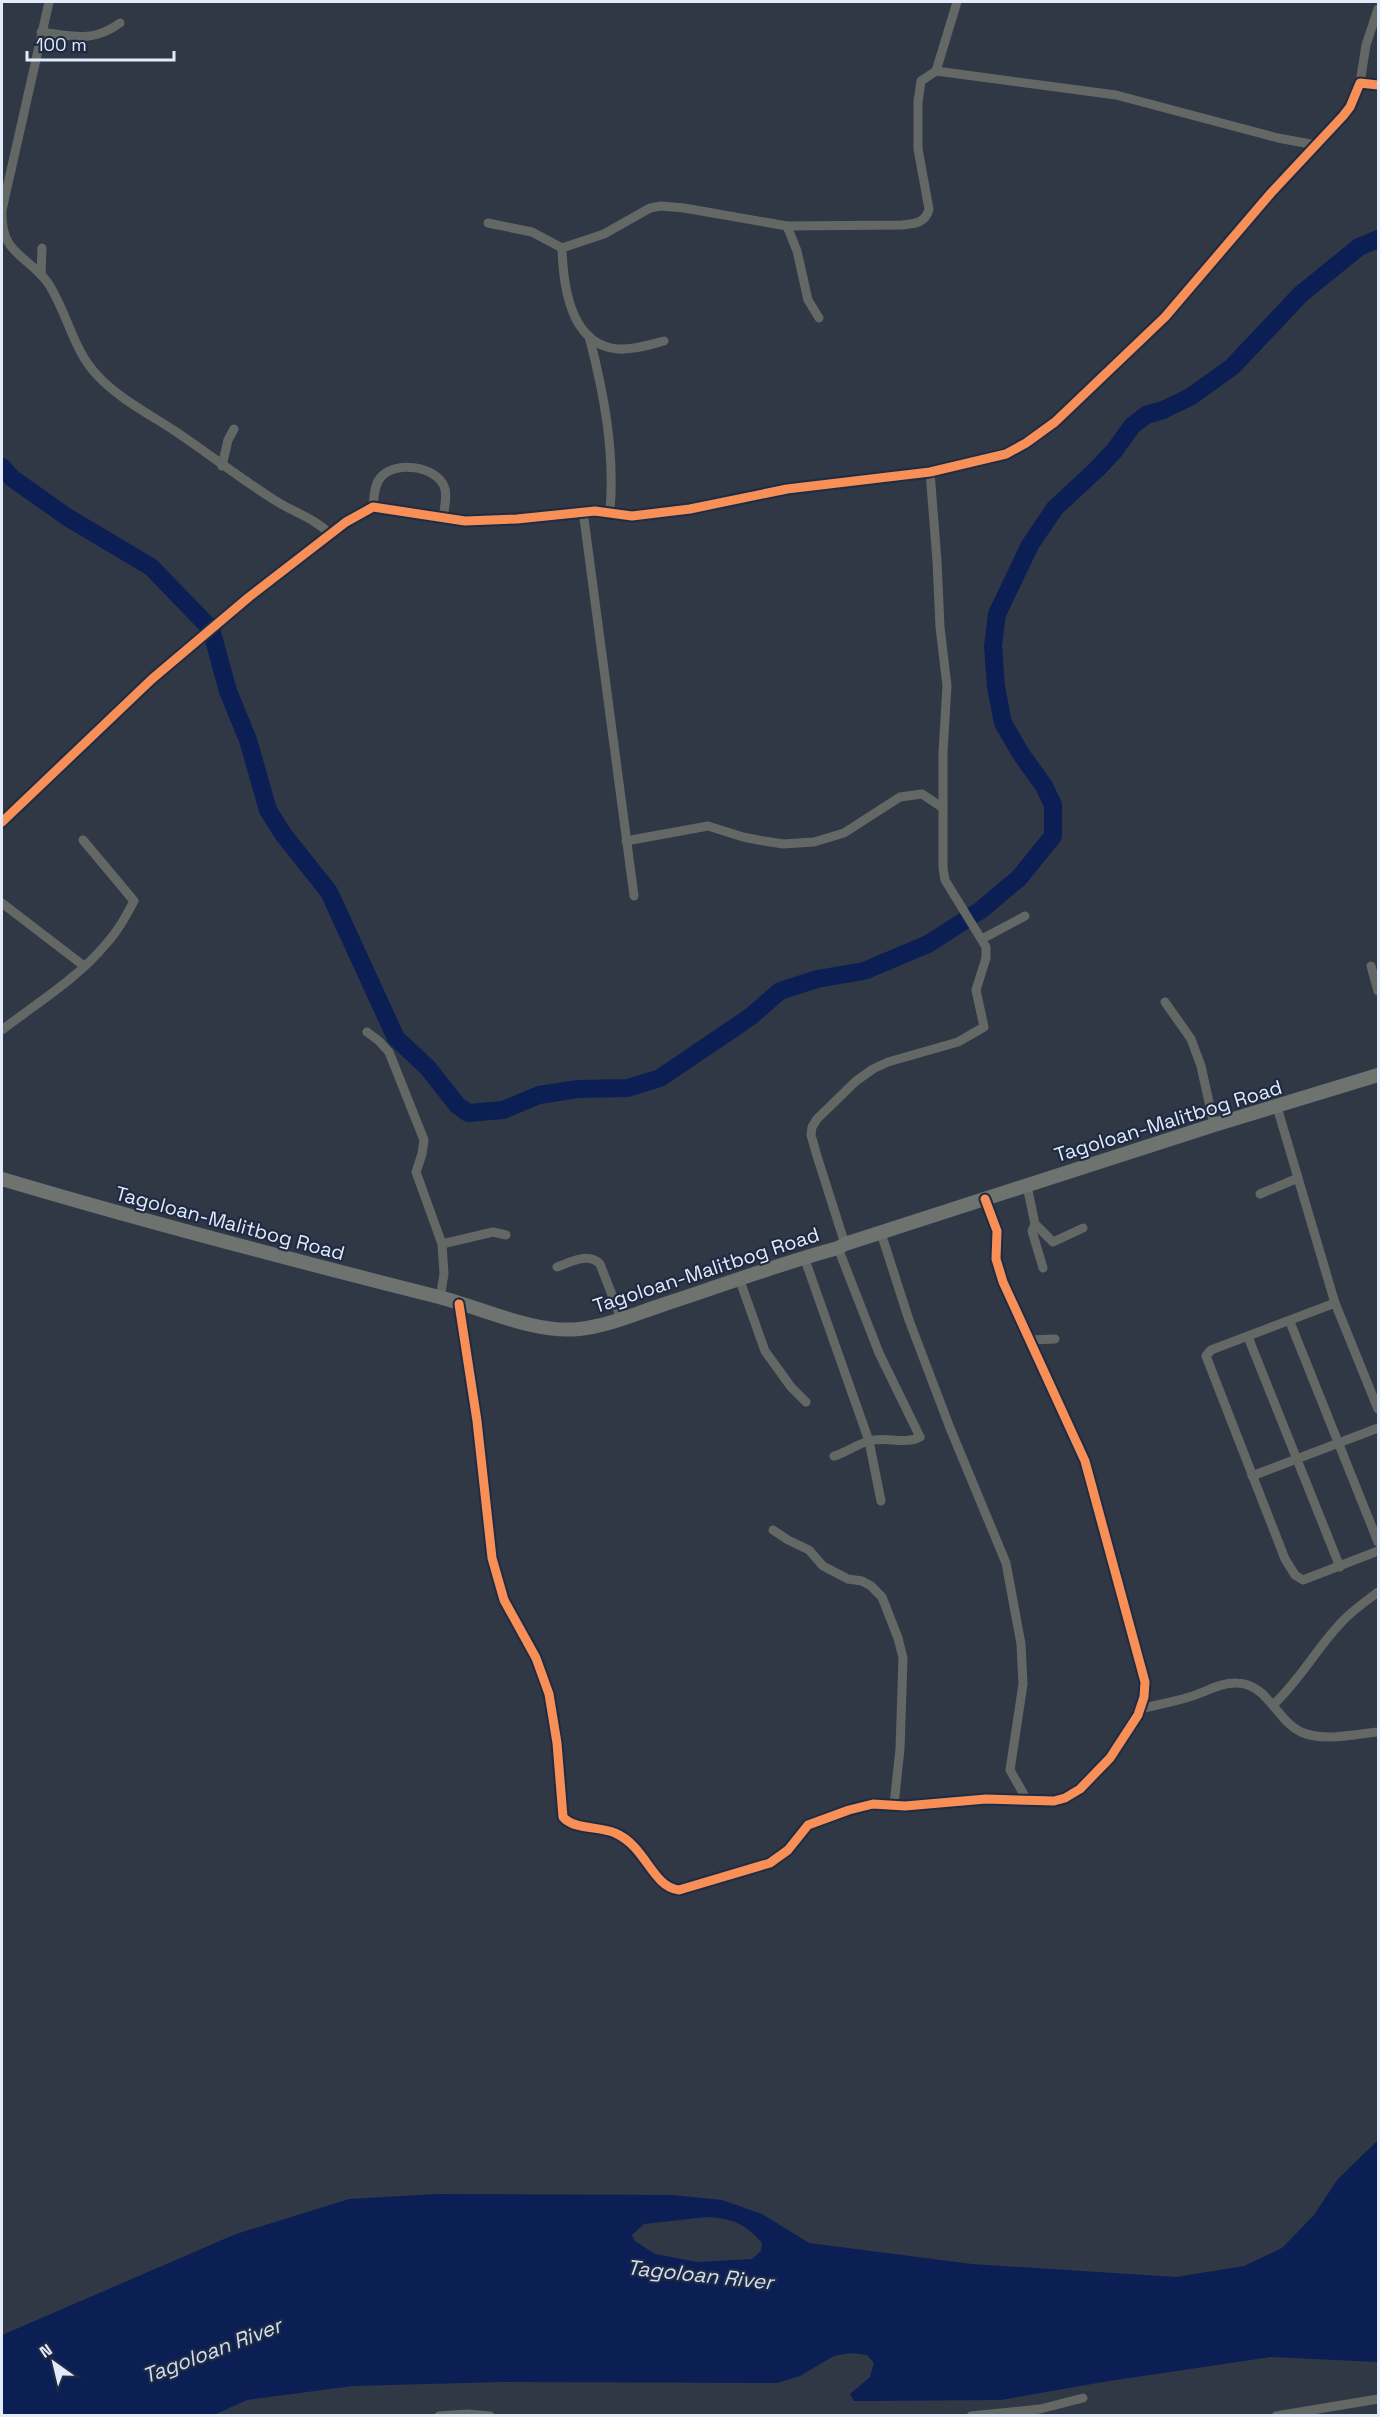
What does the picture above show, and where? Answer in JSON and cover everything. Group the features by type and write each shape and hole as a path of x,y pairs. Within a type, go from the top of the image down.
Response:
{"main road":[{"name":"Tagoloan-Malitbog Road","path":"2,1179 135,1219 555,1329 594,1327 1214,1125 1378,1075"}],"street":[{"path":"49,2 2,218 6,242 49,284 76,341 97,375 118,393 222,466 290,510 315,520 330,534"},
{"path":"936,71 948,38 957,2"},
{"path":"2,822 152,679 201,636 358,513 373,507 443,519 517,519 583,511 610,511 626,516 690,509 788,489 930,472 1006,454 1026,443 1055,422 1165,317 1271,192 1350,107 1360,83 1366,45 1378,9"},
{"path":"41,32 90,37 102,34 120,23"},
{"path":"488,223 532,232 562,248 604,234 650,208 661,206 787,226 917,223 925,218 929,209 918,149 919,87 925,77 936,71 1116,95 1278,138 1316,145"},
{"path":"1360,83 1378,85"},
{"path":"787,226 797,251 808,300 819,318"},
{"path":"41,275 42,248"},
{"path":"562,248 563,267 574,317 589,336 601,344 617,349 638,348 664,341"},
{"path":"589,336 600,379 610,447 612,482 610,511"},
{"path":"222,466 228,440 234,429"},
{"path":"373,507 377,485 383,475 395,469 417,468 432,473 444,486 446,493 443,519"},
{"path":"834,1456 869,1441 893,1439 909,1441 920,1437 879,1353 841,1246 816,1156 811,1135 812,1127 817,1119 873,1069 888,1062 958,1042 984,1027 976,990 987,952 982,939 944,875 943,752 947,686 940,627 930,472"},
{"path":"583,511 634,896"},
{"path":"626,841 708,826 754,839 783,844 801,844 844,833 900,797 922,794 943,808"},
{"path":"2,1030 84,966 114,934 134,901 83,840"},
{"path":"2,903 84,966"},
{"path":"982,939 1025,916"},
{"path":"1371,966 1378,991"},
{"path":"1165,1002 1191,1039 1201,1066 1214,1125"},
{"path":"367,1032 388,1052 416,1115 424,1145 416,1172 442,1244 444,1275 440,1298"},
{"path":"1277,1107 1335,1304 1378,1409"},
{"path":"1260,1194 1298,1178"},
{"path":"1027,1186 1035,1224 1053,1242 1083,1228"},
{"path":"459,1304 477,1421 492,1558 504,1600 536,1658 549,1694 557,1743 563,1817 567,1821 604,1829 629,1841 638,1849 664,1885 679,1890 770,1863 784,1854 802,1829 813,1823 873,1804 905,1806 986,1799 1054,1801 1065,1798 1080,1789 1110,1758 1140,1709 1145,1682 1085,1461 1014,1310 996,1259 998,1231 985,1199"},
{"path":"1035,1224 1032,1231 1043,1268"},
{"path":"442,1244 493,1232 506,1235"},
{"path":"881,1233 909,1320 950,1428 1006,1563 1021,1644 1023,1684 1021,1710 1014,1733 1010,1770 1028,1800"},
{"path":"804,1257 869,1441 881,1501"},
{"path":"557,1267 587,1258 597,1260 621,1318"},
{"path":"739,1278 765,1351 791,1387 806,1402"},
{"path":"1335,1304 1211,1350 1206,1356 1285,1559 1295,1575 1304,1580 1378,1551"},
{"path":"1290,1322 1378,1542"},
{"path":"1248,1337 1340,1567"},
{"path":"1029,1340 1054,1340"},
{"path":"1252,1476 1297,1461 1378,1428"},
{"path":"773,1530 809,1550 823,1566 848,1579 862,1581 882,1597 903,1658 900,1749 894,1805"},
{"path":"1273,1705 1300,1677 1336,1627 1378,1592"},
{"path":"1140,1709 1188,1698 1236,1683 1249,1685 1259,1690 1293,1726 1311,1735 1334,1737 1378,1732"},
{"path":"971,2415 1040,2409 1083,2397"},
{"path":"1276,2415 1378,2399"},
{"path":"439,2415 490,2415"}],"water":[{"name":"Tagoloan River","path":"1378,2140 1378,2362 1271,2357 1001,2400 854,2401 850,2394 870,2377 874,2363 867,2355 851,2353 834,2356 800,2376 777,2383 503,2382 353,2386 247,2400 214,2415 2,2415 2,2335 236,2234 349,2199 436,2194 672,2195 722,2200 762,2214 809,2243 972,2264 1176,2277 1244,2266 1282,2248 1314,2215 1337,2180","holes":["716,2218 738,2223 750,2231 762,2243 761,2251 752,2259 697,2262 655,2254 635,2241 632,2235 644,2224"]}],"waterway":[{"path":"2,467 12,478 67,517 151,567 211,629 228,691 248,740 268,810 283,834 329,892 396,1038 428,1068 457,1105 468,1113 503,1110 539,1095 578,1089 628,1088 660,1078 750,1017 780,991 817,979 864,971 928,944 981,910 1019,878 1053,836 1053,805 1044,786 1021,754 1003,723 996,687 993,646 997,614 1030,545 1055,508 1114,451 1132,426 1146,415 1163,410 1190,397 1232,367 1301,294 1359,247 1378,239"}],"cycle path":[{"path":"2,822 152,679 249,597 346,522 373,507 465,521 517,519 595,511 632,516 690,509 787,489 930,472 1006,454 1055,422 1165,317 1271,193 1343,116 1350,107 1360,83 1378,85"},
{"path":"459,1304 477,1421 492,1558 504,1600 536,1658 549,1694 557,1743 563,1817 574,1824 609,1831 626,1839 662,1882 679,1890 770,1863 788,1850 808,1825 873,1804 905,1806 986,1799 1054,1801 1065,1798 1080,1789 1110,1758 1138,1715 1144,1697 1145,1682 1085,1461 1003,1282 996,1259 997,1231 985,1199"}]}
